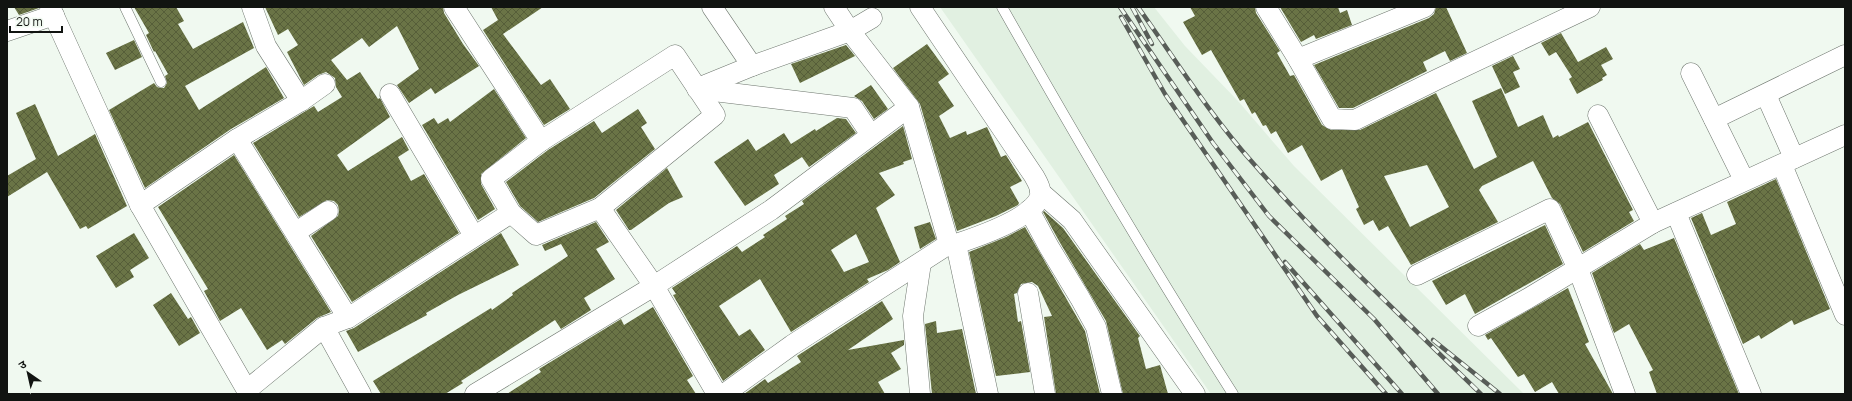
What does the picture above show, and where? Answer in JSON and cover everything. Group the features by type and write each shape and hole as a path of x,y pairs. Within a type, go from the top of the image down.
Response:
{"street":[{"path":"252,7 266,46 301,101"},
{"path":"454,7 541,141"},
{"path":"712,7 752,66"},
{"path":"834,7 850,31 909,107 952,244 988,394"},
{"path":"920,7 1034,176 1040,192 1072,220 1195,394"},
{"path":"1266,7 1332,119 1355,120 1590,7"},
{"path":"1298,59 1418,8"},
{"path":"7,31 52,11 140,205 248,392 324,327 348,318 511,213"},
{"path":"697,89 752,66 850,31 872,18"},
{"path":"675,55 697,89 716,115 600,208 536,236 511,213 490,179 541,141 675,55"},
{"path":"1714,119 1766,95 1845,55"},
{"path":"1691,73 1744,180"},
{"path":"140,205 237,139 301,101 325,84"},
{"path":"697,89 853,108 871,135"},
{"path":"390,94 474,236"},
{"path":"1766,95 1788,161 1845,316"},
{"path":"475,394 654,286 771,210 909,107"},
{"path":"1598,115 1653,223"},
{"path":"1478,326 1578,269 1653,223 1845,135"},
{"path":"237,139 348,318"},
{"path":"724,394 792,345 952,244 995,230 1029,210 1038,199 1040,192"},
{"path":"600,208 654,286 717,394"},
{"path":"1417,275 1550,209 1578,269 1625,394"},
{"path":"1029,210 1096,327 1112,394"},
{"path":"296,232 328,211"},
{"path":"1676,213 1750,394"},
{"path":"920,394 913,316 921,263"},
{"path":"1028,292 1045,394"},
{"path":"324,327 361,394"}],"lane":[{"path":"125,7 161,82"},
{"path":"1002,7 1085,154 1168,293 1233,394"}],"shaded area":[{"path":"940,7 1154,7 1185,46 1238,101 1294,166 1524,394 1211,394"}],"building":[{"path":"14,7 39,7 39,8 19,15"},
{"path":"134,7 176,7 184,21 178,24 193,49 243,22 254,48 185,86 199,110 266,67 284,98 231,129 145,188 109,110 154,83 157,87 164,88 167,83 165,76 168,74 155,51 154,52 146,35 149,33"},
{"path":"265,7 443,7 444,13 463,44 479,66 435,94 431,88 409,103 397,85 419,69 397,26 369,47 362,38 331,60 347,80 360,72 378,99 380,98 390,117 337,155 348,171 402,137 409,150 398,157 411,181 424,174 459,233 352,302 311,236 338,216 338,205 334,201 327,200 299,217 253,143 314,106 318,112 342,97 336,87 335,78 326,72 318,75 304,85 287,52 298,45 288,29 278,35"},
{"path":"491,7 543,7 503,34 541,85 550,79 570,109 544,125 483,30 498,20"},
{"path":"1190,7 1255,7 1256,13 1280,51 1277,53 1290,76 1294,75 1322,125 1331,130 1360,130 1436,93 1474,169 1497,157 1472,101 1501,88 1518,127 1543,115 1553,138 1558,135 1559,137 1588,122 1633,210 1629,212 1634,221 1583,252 1560,204 1552,198 1533,161 1482,186 1479,190 1498,222 1411,265 1388,226 1379,231 1373,220 1364,225 1356,209 1359,207 1342,169 1321,181 1302,145 1288,153 1276,131 1271,134 1266,125 1263,126 1255,112 1252,114 1244,99 1240,101 1211,50 1202,55 1183,22 1195,16","holes":["1427,165 1449,207 1410,227 1384,176"]},
{"path":"1280,7 1338,7 1340,13 1347,10 1352,25 1316,39 1314,35 1301,42"},
{"path":"1436,7 1446,7 1467,53 1450,61 1445,51 1423,62 1427,71 1353,108 1339,108 1314,65 1429,18 1434,14"},
{"path":"1561,33 1578,62 1606,47 1613,59 1601,65 1607,75 1602,78 1603,80 1577,94 1569,79 1572,77 1556,52 1549,56 1541,43"},
{"path":"134,40 142,57 115,70 106,53"},
{"path":"927,44 949,74 938,82 954,106 939,116 950,138 966,131 967,135 987,127 1001,157 1006,155 1022,181 1010,187 1019,203 1018,205 996,216 957,231 920,104 893,68"},
{"path":"846,45 855,56 800,83 791,64"},
{"path":"1513,56 1520,69 1513,72 1520,87 1505,94 1492,66"},
{"path":"871,85 888,109 874,119 862,101 854,96"},
{"path":"494,89 526,138 481,174 481,184 495,209 478,220 422,125 434,118 438,124 448,118 450,122"},
{"path":"35,104 58,156 95,134 127,206 88,229 86,226 80,229 47,172 7,197 7,176 36,159 16,113"},
{"path":"638,109 647,123 641,127 655,149 594,198 538,222 520,206 506,182 548,150 594,121 602,133"},
{"path":"837,118 846,119 856,133 809,167 802,157 774,175 779,184 745,206 714,162 748,139 756,151 784,133 791,144 815,129 816,131"},
{"path":"903,126 912,159 903,162 904,164 879,173 895,195 876,208 900,262 888,270 867,279 869,282 791,332 760,279 719,306 739,336 750,329 765,350 723,381 673,295 676,294 672,288 737,246 742,252 765,237 763,235 787,219 785,216 804,204 802,201","holes":["856,234 869,262 844,272 831,250"]},
{"path":"234,155 331,312 317,318 285,344 282,340 267,350 241,308 220,321 204,291 208,289 158,207"},
{"path":"667,168 683,197 669,203 629,230 616,210"},
{"path":"1776,179 1830,309 1794,325 1792,320 1761,339 1759,335 1743,344 1691,218 1702,213 1711,235 1736,224 1727,202"},
{"path":"1044,211 1063,228 1140,336 1138,338 1146,369 1160,365 1168,394 1123,394 1106,321 1059,241 1043,212"},
{"path":"596,222 609,242 596,249 615,279 584,298 591,310 561,329 555,320 461,381 463,383 445,394 381,394 373,381 491,308 492,310 513,295 512,293 568,256 561,244 545,251 542,245"},
{"path":"930,222 936,239 920,249 914,227"},
{"path":"1545,225 1563,264 1475,314 1465,294 1446,305 1432,281"},
{"path":"1025,227 1085,331 1100,394 1056,394 1044,317 1052,316 1038,286 1032,282 1021,284 1017,293 1014,294 1018,322 1021,321 1030,372 996,376 969,252 1006,237"},
{"path":"134,233 149,258 130,270 134,277 116,288 96,256"},
{"path":"501,233 519,265 458,295 426,313 427,315 358,352 346,331 354,328"},
{"path":"1674,238 1739,394 1657,394 1649,372 1653,370 1629,324 1614,333 1592,273 1640,244 1644,250"},
{"path":"1568,288 1589,342 1585,344 1613,394 1559,394 1552,382 1535,392 1524,374 1518,377 1491,338 1488,340 1485,335"},
{"path":"171,293 188,319 191,317 200,333 179,346 153,305"},
{"path":"882,301 893,319 848,350 904,340 904,345 891,353 901,369 878,382 885,394 744,394 765,379 768,383 801,362 797,356"},
{"path":"653,307 693,376 687,380 696,394 507,394 541,372 539,369 621,319 624,325"},
{"path":"936,321 937,333 962,329 976,394 932,394 925,324"}],"railway":[{"path":"1120,7 1213,143 1269,216 1374,319 1438,394"},
{"path":"1132,7 1152,44"},
{"path":"1138,7 1207,106 1237,145 1307,222 1393,309 1481,394"},
{"path":"1121,17 1165,94 1317,316 1386,394"},
{"path":"1285,262 1402,394"},
{"path":"1433,340 1500,394"}]}
